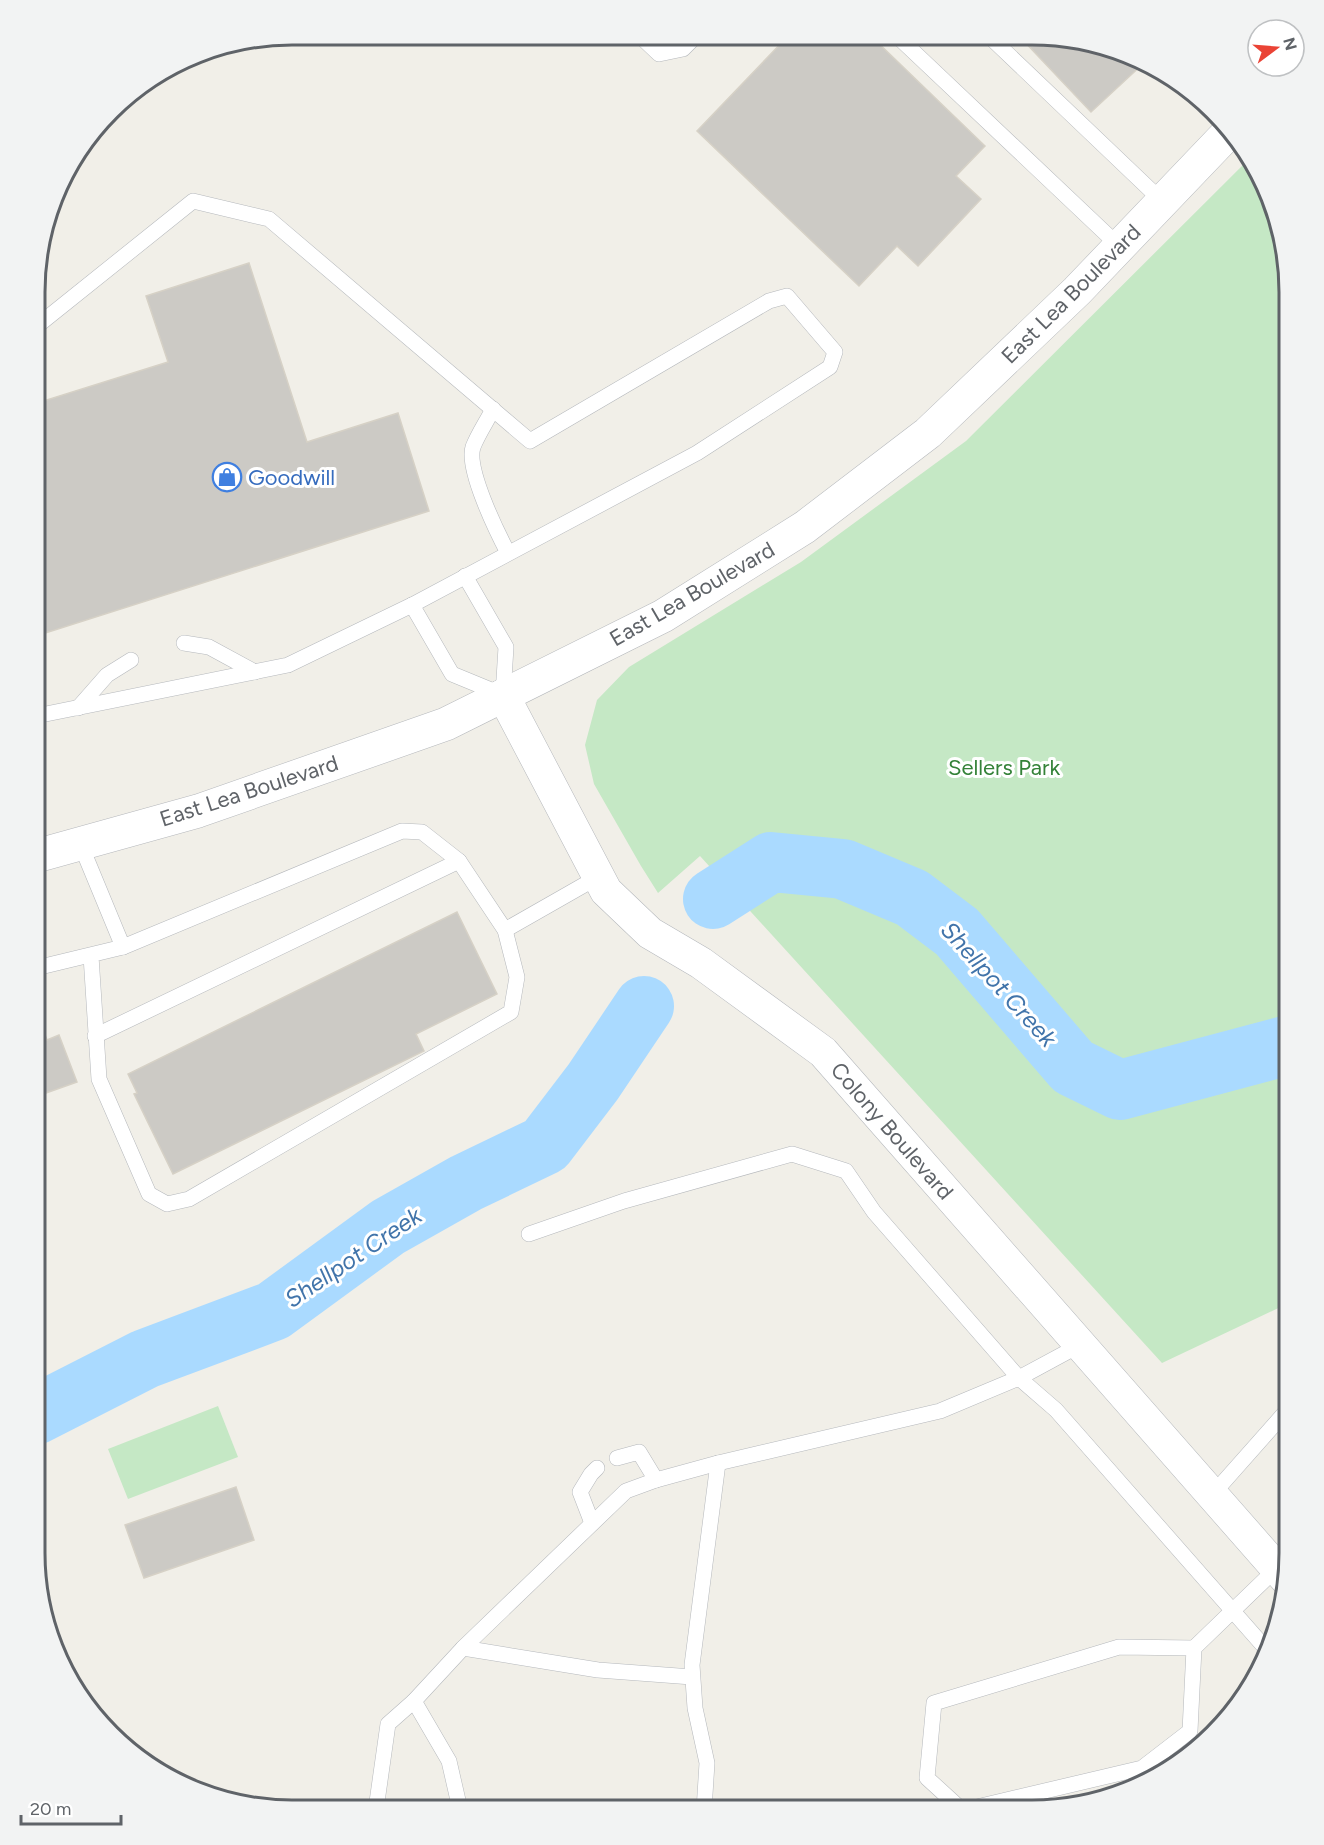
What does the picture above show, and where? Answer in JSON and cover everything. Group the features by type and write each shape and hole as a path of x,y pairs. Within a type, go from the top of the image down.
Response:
{"street":[{"name":"East Lea Boulevard","path":"45,853 198,811 446,724 663,616 805,527 928,433 1077,291 1224,137"},
{"name":"Colony Boulevard","path":"503,695 606,891 650,933 701,963 823,1052 1278,1569"}],"lane":[{"path":"650,45 659,54 683,49 687,45"},
{"path":"907,45 1120,246"},
{"path":"1000,45 1162,201"},
{"path":"45,320 193,201 269,219 530,441 769,301 787,296 835,352 830,367 697,453 412,605 288,665 45,714"},
{"path":"494,409 472,449 477,483 508,553"},
{"path":"412,605 452,674 503,695 506,647 465,576"},
{"path":"184,643 209,647 255,672"},
{"path":"78,708 107,675 131,660"},
{"path":"45,966 123,947 402,831 423,832 459,861 506,930 517,977 510,1012 189,1199 167,1204 149,1194 99,1079 91,956"},
{"path":"80,843 123,947"},
{"path":"95,1036 459,861"},
{"path":"506,930 598,877"},
{"path":"529,1234 624,1201 792,1154 846,1170 874,1212 1019,1378 1056,1410 1262,1643"},
{"path":"377,1800 388,1724 414,1701 463,1648 626,1491 718,1463 940,1411 1019,1378 1080,1345"},
{"path":"1212,1495 1279,1419"},
{"path":"617,1458 639,1452 656,1480"},
{"path":"705,1800 707,1763 695,1708 692,1665 718,1463"},
{"path":"592,1523 580,1492 597,1468"},
{"path":"1043,1799 1101,1779 1142,1768 1190,1731 1194,1648 1234,1610 1277,1577"},
{"path":"952,1800 927,1778 934,1702 1119,1647 1194,1648"},
{"path":"463,1648 598,1670 692,1677"},
{"path":"414,1701 449,1761 458,1800"},
{"path":"1101,1779 1105,1789"}],"green space":[{"name":"Sellers Park","path":"1244,164 1254,183 1271,228 1277,260 1279,292 1279,1308 1162,1363 700,856 658,893 594,784 585,745 597,700 629,667 801,562 966,441"},
{"path":"218,1406 238,1457 128,1499 108,1449"}],"building":[{"path":"779,45 880,45 985,146 956,176 981,199 918,266 897,246 859,286 697,131"},
{"path":"1028,45 1064,47 1096,53 1138,69 1091,112"},
{"name":"Goodwill","path":"249,263 307,442 398,413 429,511 45,633 45,400 168,362 146,296"},
{"path":"457,912 497,994 416,1034 424,1051 173,1174 134,1094 137,1093 128,1074"},
{"path":"45,1035 47,1040 59,1035 77,1082 45,1093"},
{"path":"236,1487 254,1540 144,1578 125,1525"}],"waterway":[{"name":"Shellpot Creek","path":"713,899 771,862 843,869 912,898 957,932 1073,1067 1120,1090 1279,1048"},
{"name":"Shellpot Creek","path":"45,1410 145,1359 273,1311 388,1227 466,1183 545,1145 593,1082 644,1006"}],"place":[{"name":"Goodwill","path":"227,477"}]}
